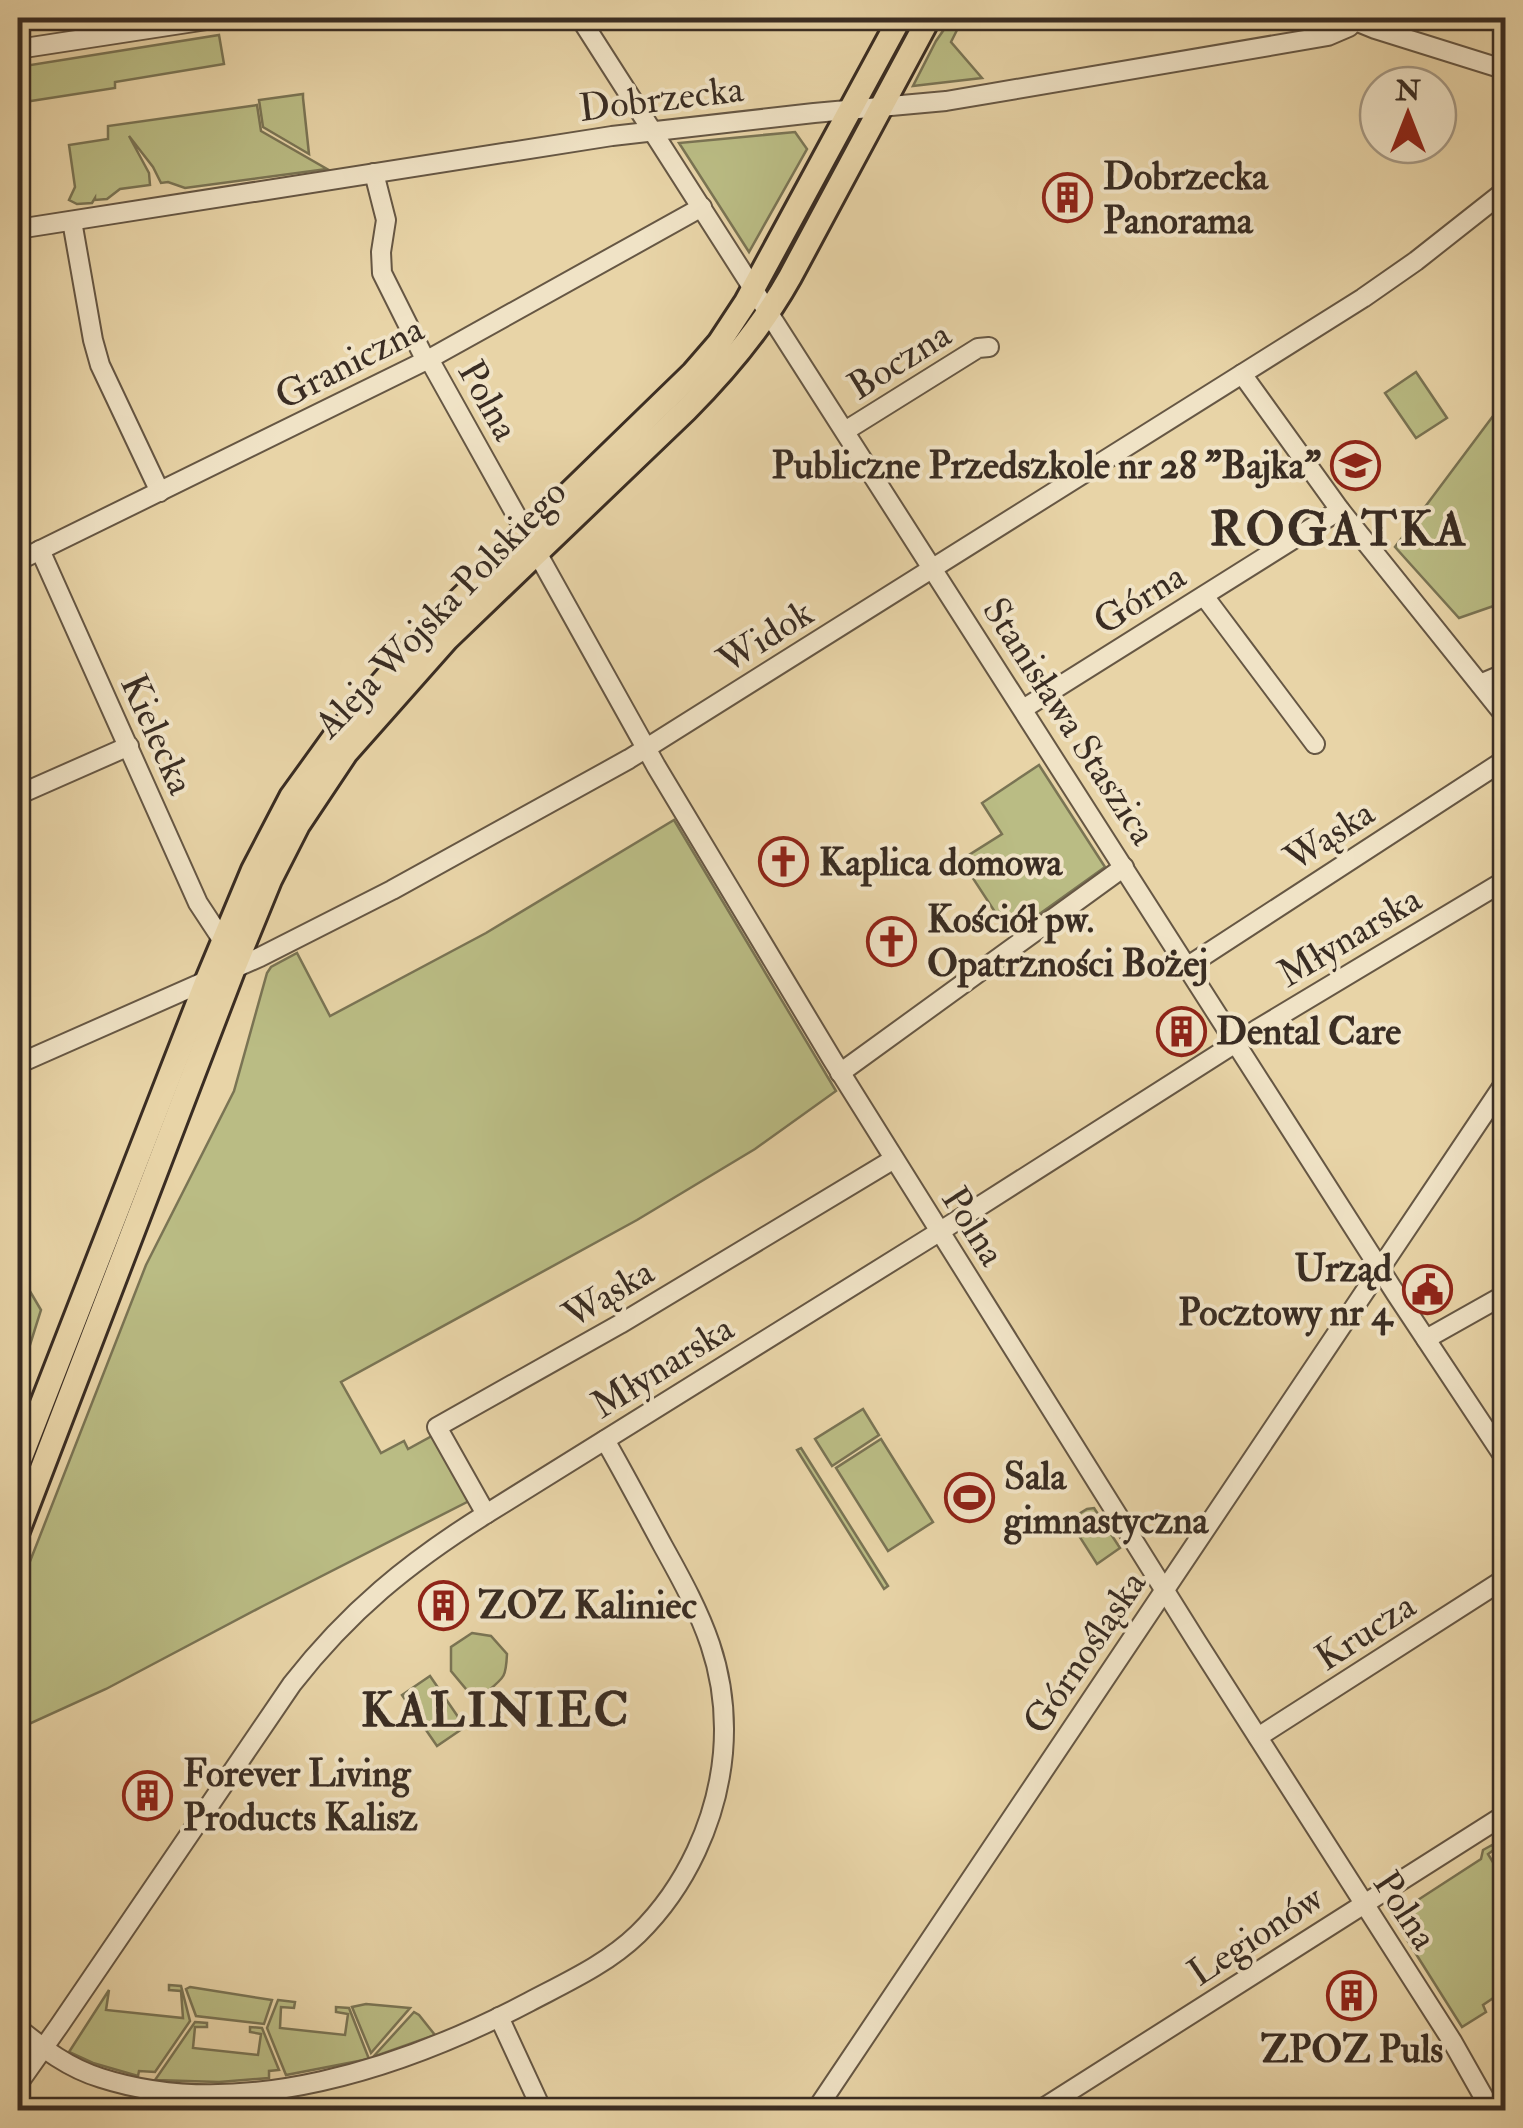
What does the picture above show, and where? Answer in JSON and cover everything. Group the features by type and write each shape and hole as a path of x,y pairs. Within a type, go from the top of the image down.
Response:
{"main road":[{"name":"Aleja Wojska Polskiego","path":"18,1532 234,968 298,825 346,753 532,544 719,344 754,288 900,18"},
{"name":"Aleja Wojska Polskiego","path":"18,1464 207,980 264,847 291,797 317,758 402,660 713,382 770,312 929,18"}],"street":[{"path":"18,50 220,18"},
{"name":"Stanisława Staszica","path":"580,18 1506,1460"},
{"path":"1313,39 1329,18"},
{"path":"1353,19 1506,70"},
{"name":"Dobrzecka","path":"18,229 582,140 946,101 1313,39 1343,31 1353,19"},
{"name":"Polna","path":"374,173 386,220 382,273 648,749 840,1073 1491,2110"},
{"name":"Widok","path":"18,1064 260,957 392,890 648,749 1389,280 1506,190"},
{"name":"Graniczna","path":"18,560 428,360 702,207"},
{"path":"72,220 100,365 160,492"},
{"name":"Boczna","path":"845,431 978,348 989,347"},
{"path":"1242,374 1340,510 1506,717"},
{"name":"Górna","path":"1024,709 1340,510"},
{"name":"Kielecka","path":"40,550 198,902 223,941"},
{"path":"1204,596 1315,744"},
{"path":"1480,684 1506,673"},
{"path":"18,795 128,746"},
{"name":"Wąska","path":"1188,966 1506,759"},
{"path":"840,1073 1124,867"},
{"name":"Młynarska","path":"18,2084 259,1730 309,1662 384,1586 432,1548 486,1514 1237,1042 1506,880"},
{"path":"254,918 267,937 287,942"},
{"name":"Górnośląska","path":"816,2110 1506,1081"},
{"name":"Wąska","path":"486,1514 437,1428 608,1332 894,1158"},
{"path":"1426,1339 1506,1294"},
{"path":"18,2028 74,2068 120,2084 174,2092 276,2088 365,2071 445,2042 596,1966 640,1932 692,1860 707,1824 718,1786 724,1741 723,1708 719,1673 698,1609 605,1440"},
{"name":"Krucza","path":"1258,1738 1506,1578"},
{"name":"Legionów","path":"1040,2110 1506,1814"},
{"path":"500,2017 542,2110"}],"green space":[{"path":"952,18 963,18 951,42 982,78 913,86 936,41"},
{"path":"219,35 224,64 115,82 115,88 18,103 18,67"},
{"path":"303,94 309,154 263,127 259,100"},
{"path":"257,105 261,131 327,169 185,188 161,183 129,136 149,173 150,185 120,189 107,199 95,198 92,203 69,200 75,187 69,145 108,139 108,126"},
{"path":"795,132 807,149 749,252 679,143"},
{"path":"1416,372 1447,418 1416,438 1385,393"},
{"path":"1505,400 1505,602 1459,618 1395,547"},
{"path":"1039,765 1105,867 1010,935 961,860 1002,834 982,803"},
{"path":"674,820 836,1091 755,1149 637,1220 341,1382 381,1453 404,1441 408,1449 432,1436 469,1501 106,1689 18,1729 18,1592 146,1265 234,1091 271,967 297,953 330,1016 486,933"},
{"path":"18,1271 41,1310 18,1383"},
{"path":"863,1409 879,1435 832,1466 815,1439"},
{"path":"881,1439 933,1522 888,1551 836,1468"},
{"path":"801,1448 888,1586 884,1589 797,1450"},
{"path":"1094,1508 1120,1548 1097,1564 1069,1520"},
{"path":"472,1633 491,1636 507,1654 504,1675 488,1691 466,1689 451,1671 451,1647"},
{"path":"430,1676 465,1727 437,1746 402,1695"},
{"path":"1492,1845 1495,1849 1488,1854 1505,1882 1505,1990 1483,2005 1486,2012 1462,2027 1399,1927 1407,1907 1481,1859 1483,1850"},
{"path":"169,1985 181,1986 190,2021 155,2072 139,2071 138,2076 69,2052 109,1990 106,2010 183,2018 181,1991 169,1990"},
{"path":"186,1989 272,2000 264,2024 196,2016"},
{"path":"278,2000 295,2002 294,2008 281,2007 280,2028 345,2035 348,2014 336,2012 336,2007 349,2008 369,2059 286,2075 267,2028"},
{"path":"366,2004 410,2008 371,2053 352,2007"},
{"path":"414,2012 435,2035 373,2057"},
{"path":"195,2022 207,2023 207,2027 195,2027 193,2048 258,2055 261,2034 250,2032 250,2027 262,2028 279,2070 269,2071 269,2078 219,2082 155,2080"}],"place":[{"name":"Dobrzecka Panorama","path":"1068,198"},
{"name":"Publiczne Przedszkole nr 28 \"Bajka\"","path":"1356,465"},
{"name":"Kaplica domowa","path":"784,862"},
{"name":"Kościół pw. Opatrzności Bożej","path":"892,941"},
{"name":"Dental Care","path":"1181,1031"},
{"name":"Urząd Pocztowy nr 4","path":"1427,1290"},
{"name":"Sala gimnastyczna","path":"969,1498"},
{"name":"ZOZ Kaliniec","path":"443,1605"},
{"name":"Forever Living Products Kalisz","path":"148,1795"},
{"name":"ZPOZ Puls","path":"1352,1995"}],"district":[{"name":"ROGATKA","path":"1339,528"},
{"name":"KALINIEC","path":"496,1709"}]}
